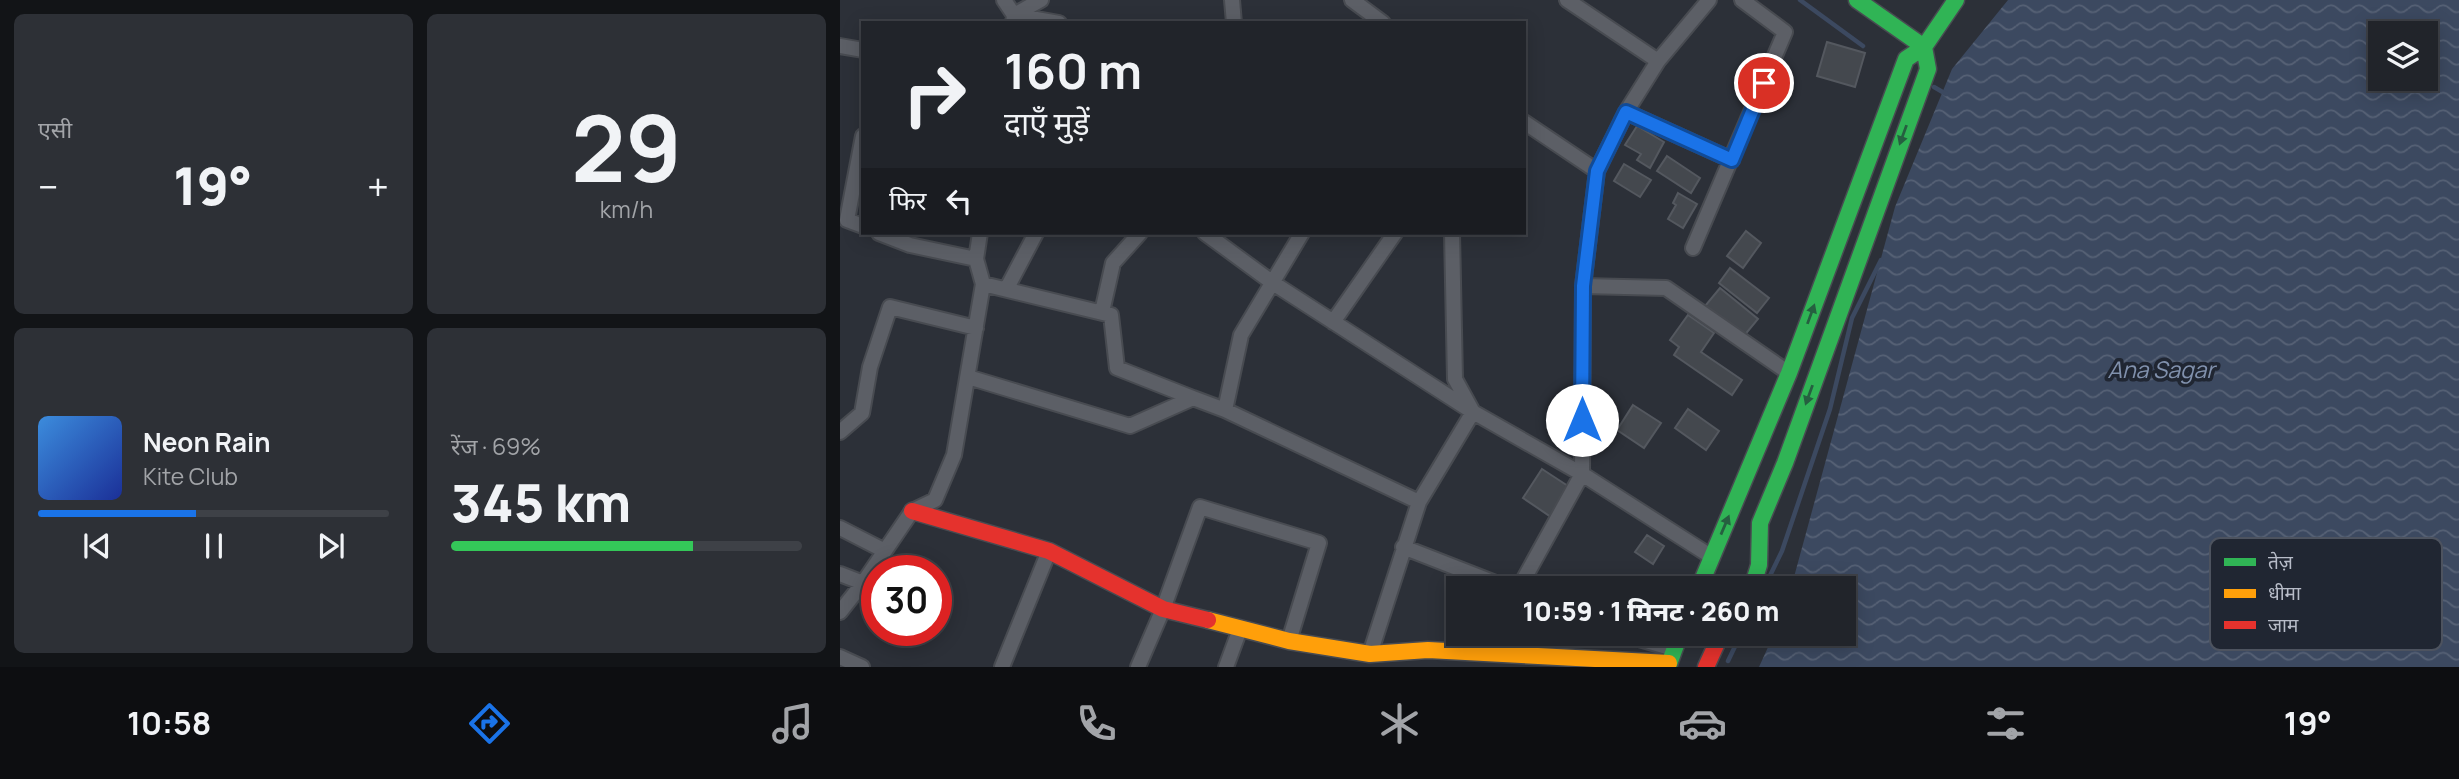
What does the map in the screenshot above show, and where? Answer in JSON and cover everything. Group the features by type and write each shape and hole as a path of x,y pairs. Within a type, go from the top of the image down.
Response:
{"street":[{"path":"1004,0 1014,19"},
{"path":"1014,19 1041,0"},
{"path":"1233,0 1234,21"},
{"path":"1352,0 1380,21"},
{"path":"1567,0 1658,61"},
{"path":"1526,576 1582,474 1583,286 1597,171 1626,112 1658,61 1709,0"},
{"path":"1693,248 1786,32 1742,0"},
{"path":"1756,576 1759,565 1760,523 1785,463 1928,69 1924,47 1857,0"},
{"path":"1704,576 1789,373 1906,59 1924,47 1956,0"},
{"path":"1014,19 1036,21"},
{"path":"840,46 861,50"},
{"path":"1897,83 1918,94"},
{"path":"1626,112 1732,160"},
{"path":"1526,123 1597,171"},
{"path":"861,146 847,219 861,225"},
{"path":"884,235 910,246 976,260"},
{"path":"936,518 934,500 954,455 983,284 976,260 979,235"},
{"path":"1007,288 1035,235"},
{"path":"1102,312 1113,263 1138,235"},
{"path":"1208,235 1273,283 1473,412 1582,474 1712,557"},
{"path":"1224,410 1241,335 1301,235"},
{"path":"1333,322 1394,235"},
{"path":"1452,235 1455,379 1473,412"},
{"path":"983,284 1111,315 1117,368 1224,410 1419,502"},
{"path":"1583,286 1667,288 1789,373"},
{"path":"840,432 862,413 870,367 890,307 976,328"},
{"path":"968,377 1130,426 1193,398"},
{"path":"1370,654 1419,502 1473,412"},
{"path":"882,555 912,511 934,500"},
{"path":"1138,667 1163,609 1200,507 1319,543 1289,641"},
{"path":"912,511 1049,551 1163,609 1289,641 1370,654 1428,650 1670,660"},
{"path":"840,528 885,551"},
{"path":"1403,547 1477,576"},
{"path":"1005,666 1049,551"},
{"path":"840,574 861,582"},
{"path":"840,612 861,586"},
{"path":"1226,667 1240,629"},
{"path":"1644,646 1670,660"},
{"path":"1706,667 1716,646"},
{"path":"1424,667 1428,650"},
{"path":"840,657 862,667"}],"water":[{"name":"Ana Sagar","path":"2008,0 2459,0 2459,667 1759,667 1769,646 1856,646 1856,576 1794,576 1895,207 1952,69"}],"building":[{"path":"1827,42 1865,53 1855,87 1817,76"},
{"path":"1637,126 1664,142 1650,168 1637,160 1641,154 1625,145"},
{"path":"1667,156 1700,178 1691,193 1657,171"},
{"path":"1624,164 1651,180 1640,197 1614,181"},
{"path":"1678,193 1697,204 1683,228 1668,219 1676,205 1673,203"},
{"path":"1746,231 1761,243 1743,268 1727,256"},
{"path":"1730,268 1769,298 1757,313 1719,283"},
{"path":"1720,288 1758,319 1743,337 1705,306"},
{"path":"1688,315 1714,333 1701,352 1742,380 1732,395 1674,355 1679,347 1670,340"},
{"path":"1633,405 1661,423 1644,448 1617,430"},
{"path":"1688,409 1719,431 1706,450 1675,428"},
{"path":"1542,469 1571,488 1551,517 1523,498"},
{"path":"1647,535 1664,546 1653,564 1635,552"}],"waterway":[{"path":"1800,0 1863,46"},
{"path":"1934,87 1946,94"},
{"path":"1770,576 1782,551 1830,409 1852,318 1881,260"},
{"path":"1728,661 1735,646"}],"traffic: fast":[{"path":"1756,576 1759,565 1760,523 1785,463 1928,69 1924,47 1857,0"},
{"path":"1704,576 1789,373 1906,59 1924,47 1956,0"},
{"path":"1668,667 1676,646"}],"traffic: slow":[{"path":"1208,620 1289,641 1370,654 1428,650 1669,663"}],"traffic: jam":[{"path":"912,511 1049,551 1163,609 1208,620"},
{"path":"1706,667 1716,646"}],"route":[{"path":"1582,420 1583,286 1597,171 1626,112 1732,160 1764,83"}]}
